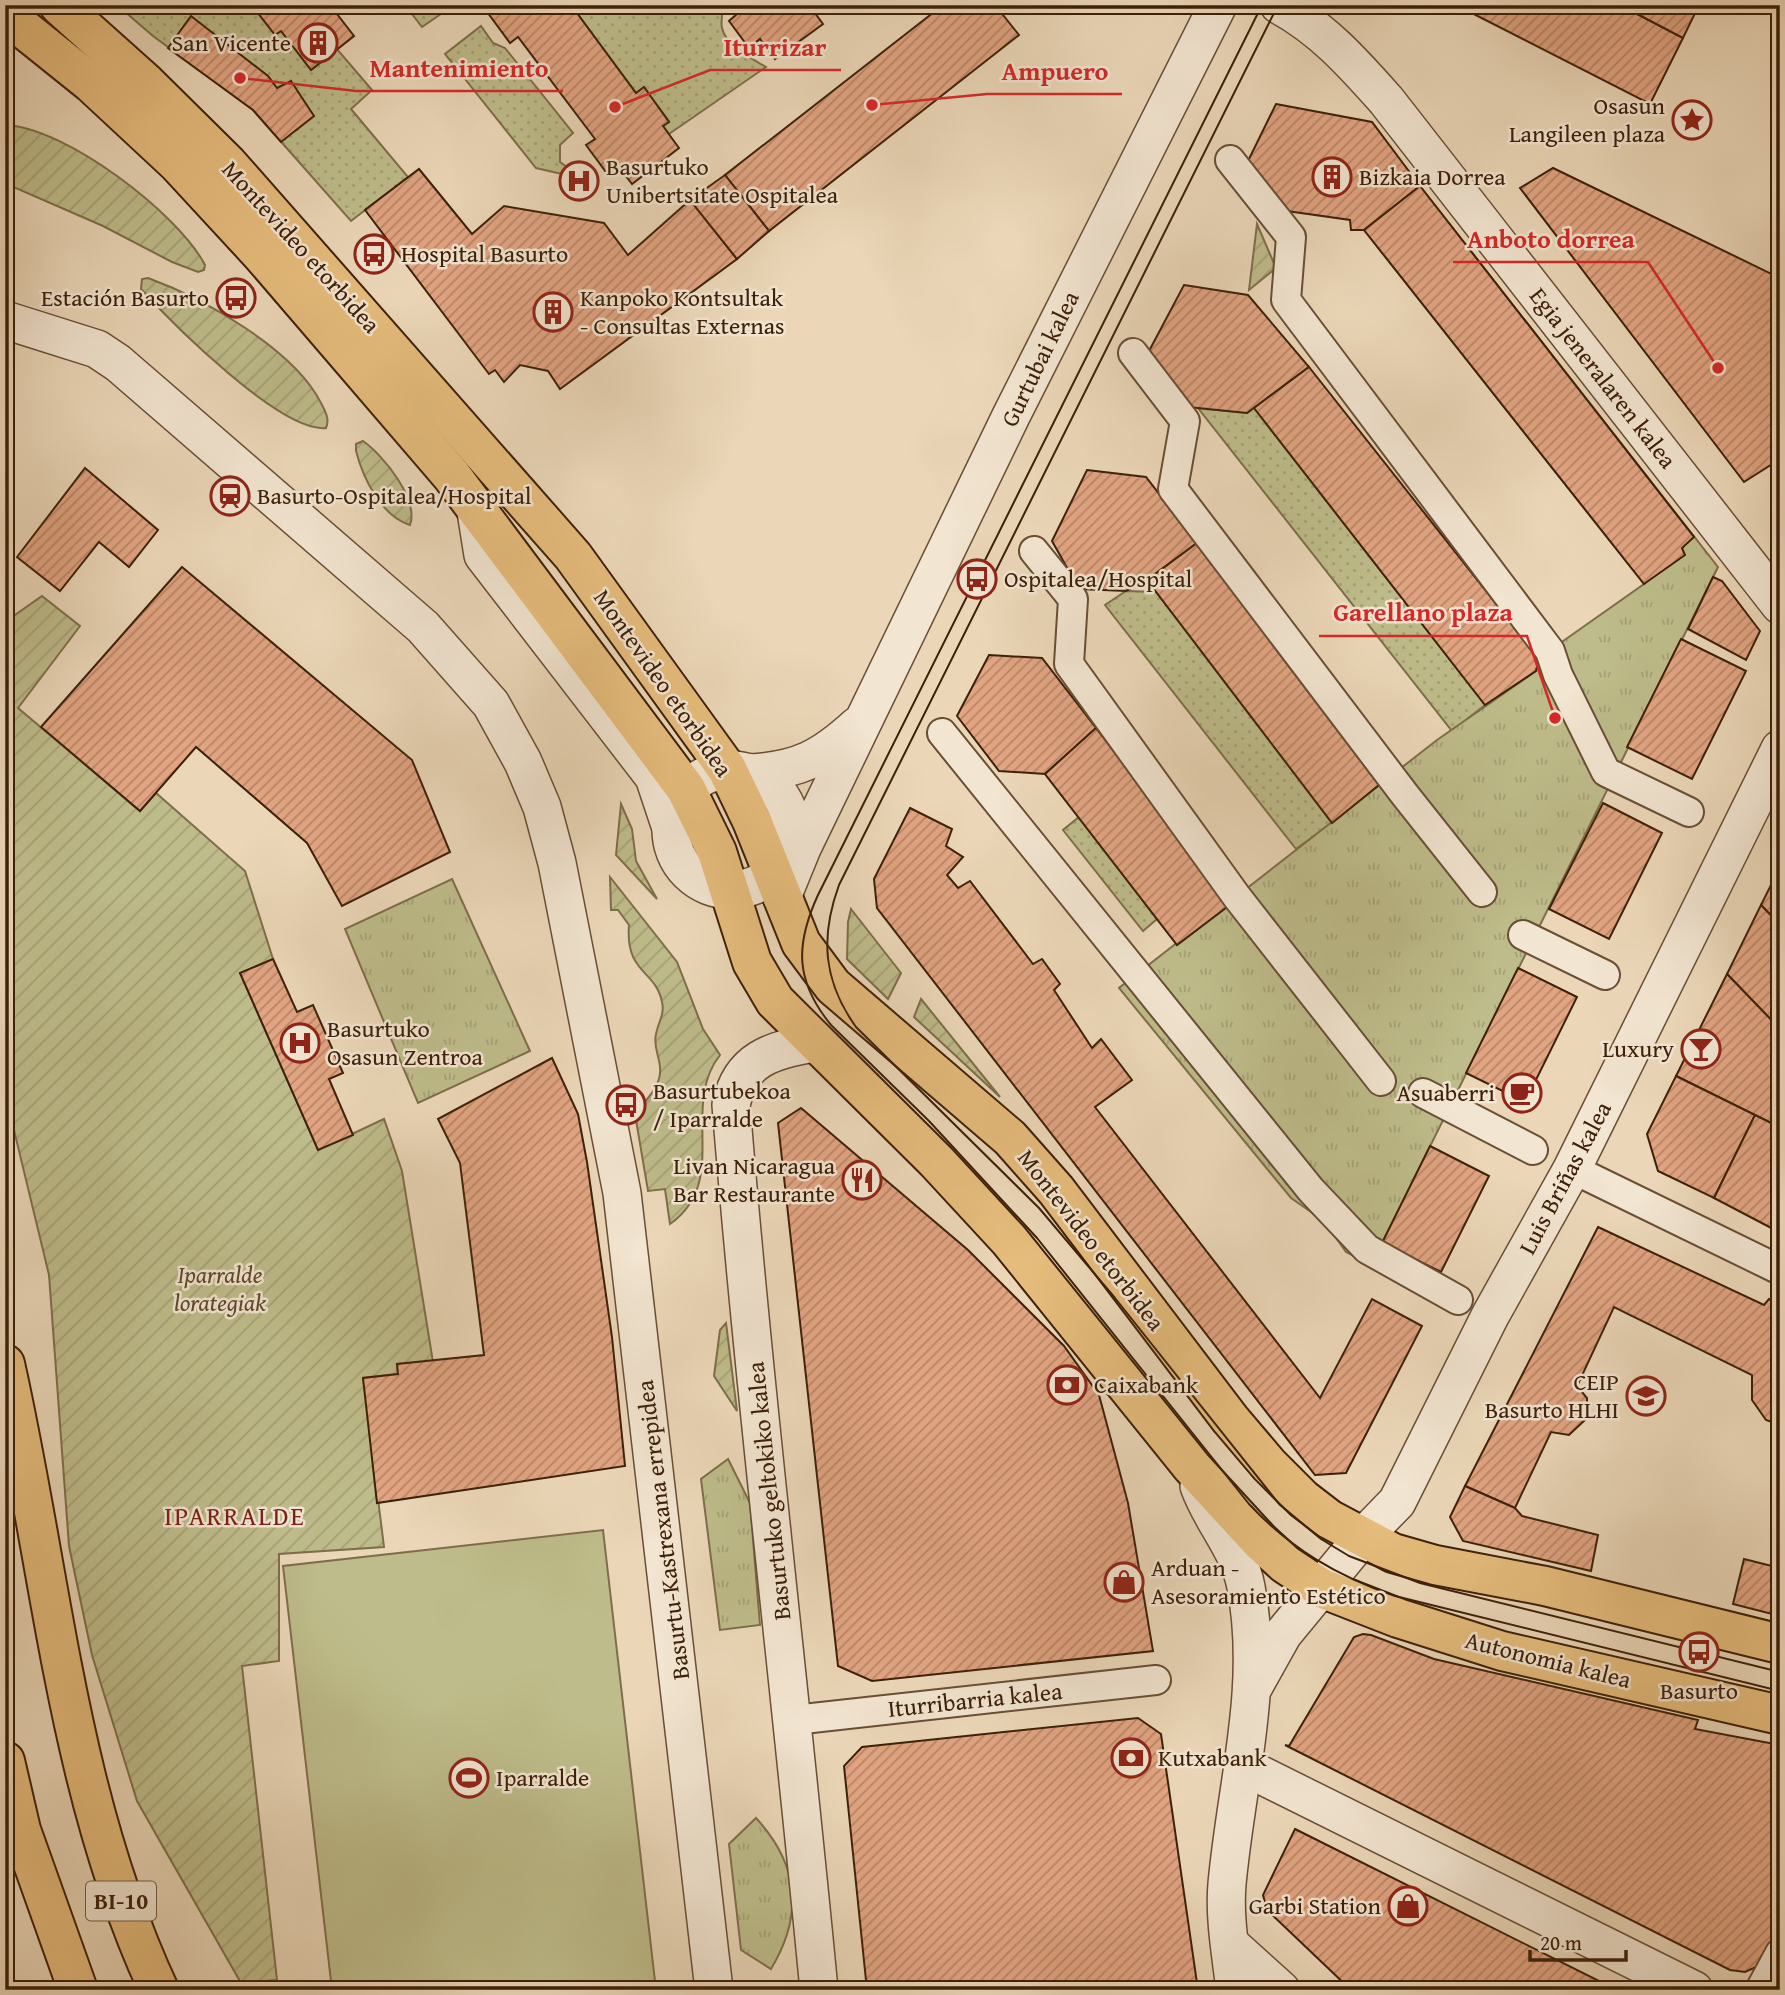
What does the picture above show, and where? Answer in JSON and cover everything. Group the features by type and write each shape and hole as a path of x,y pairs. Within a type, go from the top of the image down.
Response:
{"main road":[{"name":"Montevideo etorbidea","path":"59,5 146,83 228,164 333,280 573,556 739,771 752,821 780,875 802,943 833,986 1010,1138 1056,1189 1230,1419 1269,1465 1303,1499 1362,1538"},
{"name":"Montevideo etorbidea","path":"5,14 96,88 178,164 262,255 475,505 686,789 717,852 752,962 775,1001 814,1043 936,1161 1009,1240 1192,1467 1260,1541 1285,1564 1321,1588"},
{"name":"BI-10","path":"5,1363 92,1808 122,1901 159,1990"},
{"path":"1362,1538 1393,1553 1459,1571 1545,1586 1780,1644"},
{"name":"Autonomia kalea","path":"1321,1588 1490,1648 1780,1715"},
{"name":"BI-10","path":"5,1761 22,1830 78,1990"}],"street":[{"name":"Gurtubai kalea","path":"780,875 813,827 1017,404 1218,5"},
{"name":"Egia jeneralaren kalea","path":"1279,5 1332,40 1387,100 1780,605"},
{"path":"1230,160 1291,237 1286,300 1550,651 1558,675 1606,772 1689,812"},
{"name":"Basurtu-Kastrexana errepidea","path":"9,331 97,349 118,363 423,627 491,704 523,762 542,807 557,863 626,1222 714,1990"},
{"path":"1133,353 1185,421 1173,489 1482,892"},
{"path":"475,505 483,555 654,777 670,825 672,844 680,862 703,883 728,890 744,889 780,875"},
{"path":"1034,551 1073,599 1069,664 1237,897 1381,1081"},
{"name":"Gurtubai kalea","path":"686,789 705,775 739,771 781,771 829,752 868,715"},
{"path":"942,733 1311,1189 1367,1249 1458,1300"},
{"name":"Luis Briñas kalea","path":"1254,1686 1283,1634 1362,1538 1397,1502 1490,1316 1572,1169 1780,749"},
{"path":"670,825 675,806 686,789"},
{"path":"1523,935 1605,975"},
{"name":"Basurtuko geltokiko kalea","path":"814,1043 781,1048 763,1056 735,1086 731,1105 743,1256 794,1720 819,1990"},
{"path":"1423,1093 1533,1150"},
{"path":"1587,1176 1780,1270"},
{"path":"1192,1467 1202,1493 1232,1544 1246,1585 1254,1686 1227,1886 1235,1990"},
{"name":"Iturribarria kalea","path":"794,1720 1156,1680"},
{"path":"1243,1766 1694,1990"},
{"path":"1230,1944 1281,1990"},
{"path":"1760,1990 1780,1954"},
{"path":"1743,1990 1752,1990"}],"green space":[{"path":"117,5 251,5 275,35 281,31 311,69 337,49 372,90 351,109 408,177 351,221 253,110 153,36"},
{"path":"405,5 454,5 422,27"},
{"path":"571,5 719,5 722,11 722,28 728,40 766,67 669,134 663,126 669,121 644,88 636,93"},
{"path":"481,26 493,43 505,48 573,133 560,145 560,162 584,179 536,168 445,54"},
{"path":"5,125 30,129 58,140 117,176 171,221 191,244 205,265 204,270 198,272 172,262 103,226 11,186 5,180"},
{"path":"1420,186 1718,567 1382,1243 1364,1261 1346,1252 1324,1221 1291,1198 1119,988 1437,740 1536,671 1539,658 1644,584 1364,230"},
{"path":"1257,224 1276,268 1249,290"},
{"path":"148,278 220,312 269,345 308,383 325,412 326,428 306,425 282,413 228,373 141,289 142,279"},
{"path":"1198,408 1247,413 1254,408 1485,705 1452,731"},
{"path":"363,441 380,456 397,478 409,503 410,525 390,513 375,495 363,473 356,451 356,444"},
{"path":"1126,591 1156,592 1332,823 1296,849 1105,605"},
{"name":"Iparralde lorategiak","path":"42,596 80,626 18,708 140,811 156,793 245,871 273,959 240,973 318,1150 384,1119 402,1171 433,1362 397,1364 398,1374 363,1378 384,1547 279,1554 279,1661 242,1666 277,1980 241,1983 137,1801 92,1655 69,1546 49,1275 13,1126 5,1110 5,622"},
{"path":"621,804 632,829 636,861 657,899 616,855"},
{"path":"1079,817 1157,919 1143,931 1063,830"},
{"path":"610,877 677,962 703,1029 720,1055 709,1075 703,1097 702,1165 698,1187 688,1207 670,1224 665,1189 648,1191 635,1114 652,1092 660,1074 655,1038 663,1006 654,983 632,953 629,925 618,910 611,910"},
{"path":"452,879 530,1051 418,1103 345,929"},
{"path":"851,909 901,973 888,999 847,959"},
{"path":"921,999 1000,1097 914,1017"},
{"path":"726,1323 737,1411 714,1376 720,1330"},
{"path":"728,1459 750,1503 760,1625 720,1630 701,1479"},
{"name":"Iparralde","path":"603,1530 656,1990 332,1990 283,1566"},
{"path":"756,1818 781,1854 792,1890 789,1929 771,1969 741,1950 729,1844"}],"building":[{"name":"San Vicente","path":"267,5 330,5 354,36 311,70 281,31 275,35 258,13"},
{"path":"482,5 571,5 636,93 644,87 669,122 663,126 679,148 632,184 617,164 606,172 586,145 595,139 518,37 510,43"},
{"path":"731,5 809,5 823,24 775,59 760,39 749,48 729,21 737,14"},
{"path":"943,5 995,5 1019,35 769,231 725,175"},
{"path":"1456,5 1620,5 1683,38 1650,104"},
{"path":"1620,5 1699,5 1683,38"},
{"path":"191,16 268,76 277,88 291,81 314,116 281,142 253,110 168,48"},
{"name":"Bizkaia Dorrea","path":"1276,104 1372,122 1420,186 1364,230 1351,230 1350,220 1280,210 1245,167"},
{"path":"1553,168 1780,278 1780,459 1744,482 1520,188"},
{"name":"Kanpoko Kontsultak - Consultas Externas","path":"419,169 472,234 504,206 604,223 628,255 690,200 737,259 560,389 548,371 520,365 504,382 495,370 489,374 365,210"},
{"path":"725,175 769,231 737,259 690,200"},
{"path":"1420,186 1694,537 1682,548 1685,555 1644,584 1364,230"},
{"path":"1184,285 1248,295 1309,367 1247,413 1188,407 1148,353"},
{"path":"1309,367 1539,658 1536,671 1485,705 1254,408"},
{"path":"85,468 158,530 129,567 99,542 60,591 17,557"},
{"path":"1087,470 1146,477 1197,543 1147,580 1126,591 1079,589 1052,541"},
{"path":"1197,543 1379,785 1332,823 1147,580"},
{"path":"182,567 412,760 450,852 342,906 307,843 196,747 140,811 41,727"},
{"path":"1713,577 1722,581 1760,631 1746,660 1688,629"},
{"path":"1681,639 1746,671 1692,779 1627,747"},
{"path":"989,655 1042,658 1096,728 1045,774 999,771 957,716"},
{"path":"1096,728 1231,904 1177,945 1045,774"},
{"path":"1603,803 1662,833 1609,939 1549,909"},
{"path":"910,808 952,829 946,846 963,857 947,875 958,888 970,881 1033,964 1042,959 1060,984 1054,990 1092,1048 1101,1039 1132,1080 1095,1107 1320,1398 1372,1299 1422,1326 1346,1473 1315,1475 877,908 874,879"},
{"path":"1780,867 1780,925 1761,905"},
{"path":"1761,905 1780,925 1780,1029 1727,974"},
{"name":"Basurtuko Osasun Zentroa","path":"273,959 297,1012 313,1005 343,1073 329,1079 353,1135 318,1150 240,973"},
{"path":"1518,968 1577,997 1525,1102 1466,1073"},
{"path":"1727,974 1780,1029 1780,1118 1775,1125 1676,1076"},
{"path":"552,1058 578,1114 587,1162 612,1337 625,1466 377,1503 363,1378 398,1374 397,1364 484,1355 460,1163 438,1119"},
{"path":"1676,1076 1755,1115 1714,1198 1658,1171 1647,1134"},
{"path":"801,1108 968,1250 1064,1346 1099,1395 1128,1503 1153,1651 872,1681 838,1666 778,1123"},
{"path":"1755,1115 1775,1125 1780,1118 1780,1229 1777,1231 1714,1198"},
{"path":"1430,1146 1489,1176 1441,1272 1382,1243"},
{"path":"1598,1227 1764,1305 1769,1299 1780,1304 1780,1425 1766,1420 1752,1400 1752,1375 1614,1307 1577,1386 1587,1398 1587,1418 1569,1435 1551,1432 1515,1508 1465,1486"},
{"path":"1465,1486 1515,1508 1522,1516 1598,1535 1591,1571 1463,1541 1450,1517"},
{"path":"1744,1559 1780,1568 1780,1616 1733,1604"},
{"path":"1363,1634 1434,1659 1698,1720 1695,1729 1780,1745 1780,1931 1763,1964 1745,1972 1730,1970 1285,1745 1289,1746 1354,1637"},
{"path":"1138,1718 1161,1734 1198,1990 867,1990 844,1766 862,1747"},
{"path":"1295,1829 1617,1990 1351,1990 1267,1910 1263,1895"}],"tram line":[{"path":"1262,5 818,895 805,930 802,962 805,978 819,1009 831,1025 929,1121 1037,1238 1249,1504 1298,1548 1354,1580 1395,1596 1780,1691"},
{"path":"1278,5 839,885 827,941 831,976 845,1010 856,1027 1039,1208 1115,1298 1279,1504 1321,1539 1349,1556 1420,1583 1780,1672"}],"place":[{"name":"San Vicente","path":"318,43"},
{"name":"Mantenimiento","path":"240,78"},
{"name":"Ampuero","path":"872,105"},
{"name":"Iturrizar","path":"615,107"},
{"name":"Osasun Langileen plaza","path":"1692,120"},
{"name":"Bizkaia Dorrea","path":"1332,177"},
{"name":"Basurtuko Unibertsitate Ospitalea","path":"579,181"},
{"name":"Hospital Basurto","path":"374,254"},
{"name":"Estación Basurto","path":"236,298"},
{"name":"Kanpoko Kontsultak - Consultas Externas","path":"553,312"},
{"name":"Anboto dorrea","path":"1718,368"},
{"name":"Basurto-Ospitalea/Hospital","path":"230,496"},
{"name":"Ospitalea/Hospital","path":"977,579"},
{"name":"Garellano plaza","path":"1555,718"},
{"name":"Basurtuko Osasun Zentroa","path":"300,1043"},
{"name":"Luxury","path":"1701,1049"},
{"name":"Asuaberri","path":"1522,1093"},
{"name":"Basurtubekoa / Iparralde","path":"626,1105"},
{"name":"Livan Nicaragua Bar Restaurante","path":"862,1180"},
{"name":"Caixabank","path":"1067,1385"},
{"name":"CEIP Basurto HLHI","path":"1646,1396"},
{"name":"Arduan - Asesoramiento Estético","path":"1124,1582"},
{"name":"Basurto","path":"1699,1652"},
{"name":"Kutxabank","path":"1131,1758"},
{"name":"Iparralde","path":"469,1778"},
{"name":"Garbi Station","path":"1408,1906"}],"district":[{"name":"IPARRALDE","path":"235,1516"}]}
